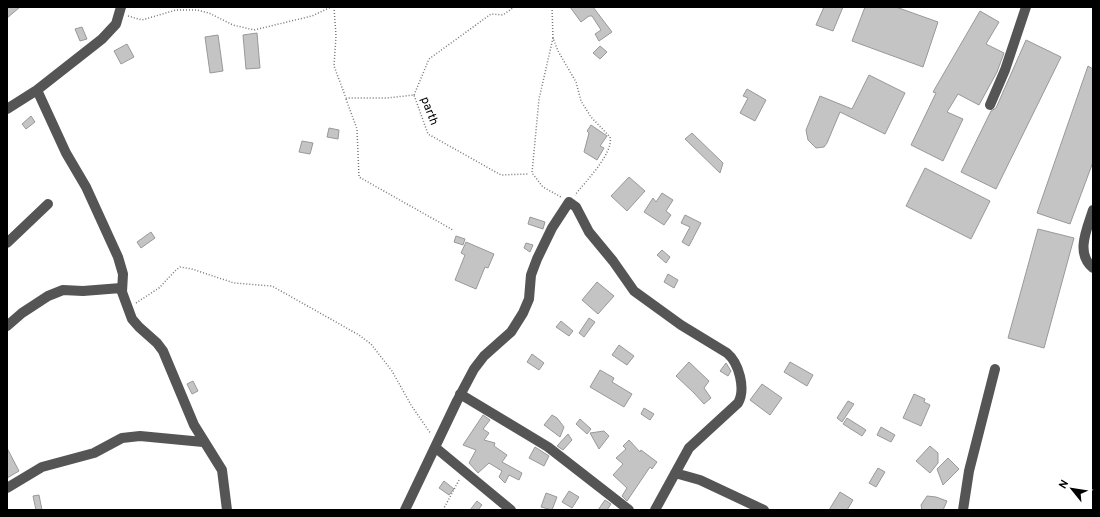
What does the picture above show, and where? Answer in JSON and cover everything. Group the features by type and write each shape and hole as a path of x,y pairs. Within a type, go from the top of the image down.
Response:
{"street":[{"path":"990,105 1005,70 1022,7"},
{"path":"7,109 37,90 73,63 113,28 118,20 121,8"},
{"path":"37,90 66,153 86,188 118,257 123,274 121,288 128,309 135,323 158,343 163,351 203,442 222,470 227,510"},
{"path":"405,510 460,394 479,362 511,332 517,323 529,299 531,275 537,259 552,228 566,205 570,202 579,211 589,232 634,290 681,324 727,353 732,357 738,370 741,394 738,403 689,448 655,510"},
{"path":"7,243 48,204"},
{"path":"1093,210 1084,238 1084,252 1087,263 1093,268"},
{"path":"7,326 22,313 48,296 62,290 83,291 121,288"},
{"path":"963,510 969,471 995,369"},
{"path":"460,394 548,447 629,510"},
{"path":"7,488 42,467 94,453 122,438 140,436 203,442"},
{"path":"437,445 464,471 511,510"},
{"path":"675,473 700,480 764,510"}],"path":[{"path":"121,8 131,17 142,20 176,10 197,10 209,13 233,25 254,30 312,16 331,7"},
{"path":"334,7 336,36 334,66 357,129 359,177 453,230"},
{"path":"414,95 429,59 491,14 503,15 514,7"},
{"path":"552,7 553,38 539,98 532,173 543,187 570,202 601,163 611,141 610,137 591,117 581,101 576,82 553,38"},
{"name":"parth","path":"346,98 387,98 414,95 428,134 501,175 528,174"},
{"path":"128,309 152,294 176,270 180,268 192,269 234,283 272,286 341,324 371,344 392,371 411,405 437,445"},
{"path":"443,510 464,471"}],"building":[{"path":"7,7 20,7 7,18"},
{"path":"570,7 593,7 612,32 599,41 595,34 601,30 592,16 589,16 581,22"},
{"path":"824,7 843,7 833,31 816,25"},
{"path":"865,7 896,7 938,22 923,67 852,41"},
{"path":"980,11 999,22 986,44 1004,53 997,72 979,105 958,94 947,112 963,119 943,161 911,145 936,93 933,92"},
{"path":"82,27 87,39 80,41 75,29"},
{"path":"257,33 260,68 246,69 243,35"},
{"path":"218,35 223,71 210,73 205,37"},
{"path":"1026,40 1061,57 996,189 961,172 991,111 996,108"},
{"path":"127,44 134,57 121,64 114,51"},
{"path":"600,46 607,52 600,59 593,53"},
{"path":"1088,66 1093,69 1093,162 1070,224 1037,213"},
{"path":"869,75 905,93 885,134 840,112 827,143 824,147 816,148 808,140 806,130 820,96 852,109"},
{"path":"747,89 766,100 755,121 740,113 748,98 743,96"},
{"path":"31,116 35,122 26,129 22,124"},
{"path":"591,125 607,136 600,146 604,148 597,160 584,152 589,133 587,131"},
{"path":"329,128 339,130 338,139 327,137"},
{"path":"692,133 723,163 720,173 685,139"},
{"path":"302,141 313,143 310,154 299,152"},
{"path":"925,168 990,201 971,239 906,206"},
{"path":"629,177 645,191 627,211 611,196"},
{"path":"662,193 673,200 666,211 671,215 664,225 644,212 653,198 656,202"},
{"path":"685,215 701,223 689,246 682,242 690,227 681,223"},
{"path":"530,217 545,222 543,229 528,224"},
{"path":"1038,229 1074,238 1044,348 1008,338"},
{"path":"151,232 155,238 141,248 137,242"},
{"path":"456,236 465,239 463,245 454,242"},
{"path":"466,242 494,254 488,268 485,267 476,289 455,280 465,255 461,253"},
{"path":"526,243 533,245 530,252 524,248"},
{"path":"662,250 670,257 666,263 657,255"},
{"path":"668,274 678,280 674,288 664,282"},
{"path":"597,282 614,296 598,314 582,300"},
{"path":"589,318 595,322 584,337 579,333"},
{"path":"561,321 573,331 569,336 556,327"},
{"path":"619,345 634,356 627,365 612,355"},
{"path":"532,354 544,363 539,370 527,362"},
{"path":"689,362 709,381 704,388 711,398 704,404 676,376"},
{"path":"790,362 813,375 807,386 784,372"},
{"path":"726,363 731,371 728,376 720,371"},
{"path":"600,370 614,378 612,382 632,394 624,407 590,387"},
{"path":"193,381 198,391 192,394 187,384"},
{"path":"762,384 782,398 770,415 750,400"},
{"path":"914,394 925,399 924,402 930,405 921,426 903,418"},
{"path":"848,401 854,404 842,422 837,418"},
{"path":"644,408 654,414 650,420 641,414"},
{"path":"483,415 490,420 483,429 489,433 484,440 495,443 494,446 507,455 502,462 522,473 519,480 509,475 505,483 499,477 502,471 489,463 478,473 469,463 476,450 463,445"},
{"path":"552,415 557,418 564,427 560,437 544,425"},
{"path":"847,418 866,430 862,436 843,424"},
{"path":"580,419 591,429 587,434 576,424"},
{"path":"881,427 895,435 891,442 877,435"},
{"path":"604,431 609,436 599,449 590,433"},
{"path":"568,434 572,440 563,450 557,446"},
{"path":"629,440 640,452 641,450 657,462 652,469 650,467 627,501 622,496 627,488 613,475 623,464 616,458 626,449 623,446"},
{"path":"930,446 938,453 938,463 930,473 916,461"},
{"path":"535,447 549,456 544,466 529,458"},
{"path":"7,448 19,471 7,478"},
{"path":"948,458 959,469 943,485 937,469"},
{"path":"878,468 885,472 876,487 869,483"},
{"path":"444,481 454,489 449,495 439,488"},
{"path":"569,491 579,497 572,508 562,502"},
{"path":"840,492 853,500 847,510 829,510"},
{"path":"546,493 557,497 552,510 541,507"},
{"path":"39,495 42,510 36,510 33,496"},
{"path":"927,496 936,497 947,501 943,510 922,510 921,505"},
{"path":"605,500 611,504 607,510 598,510"},
{"path":"477,501 482,505 478,510 470,510"}]}
